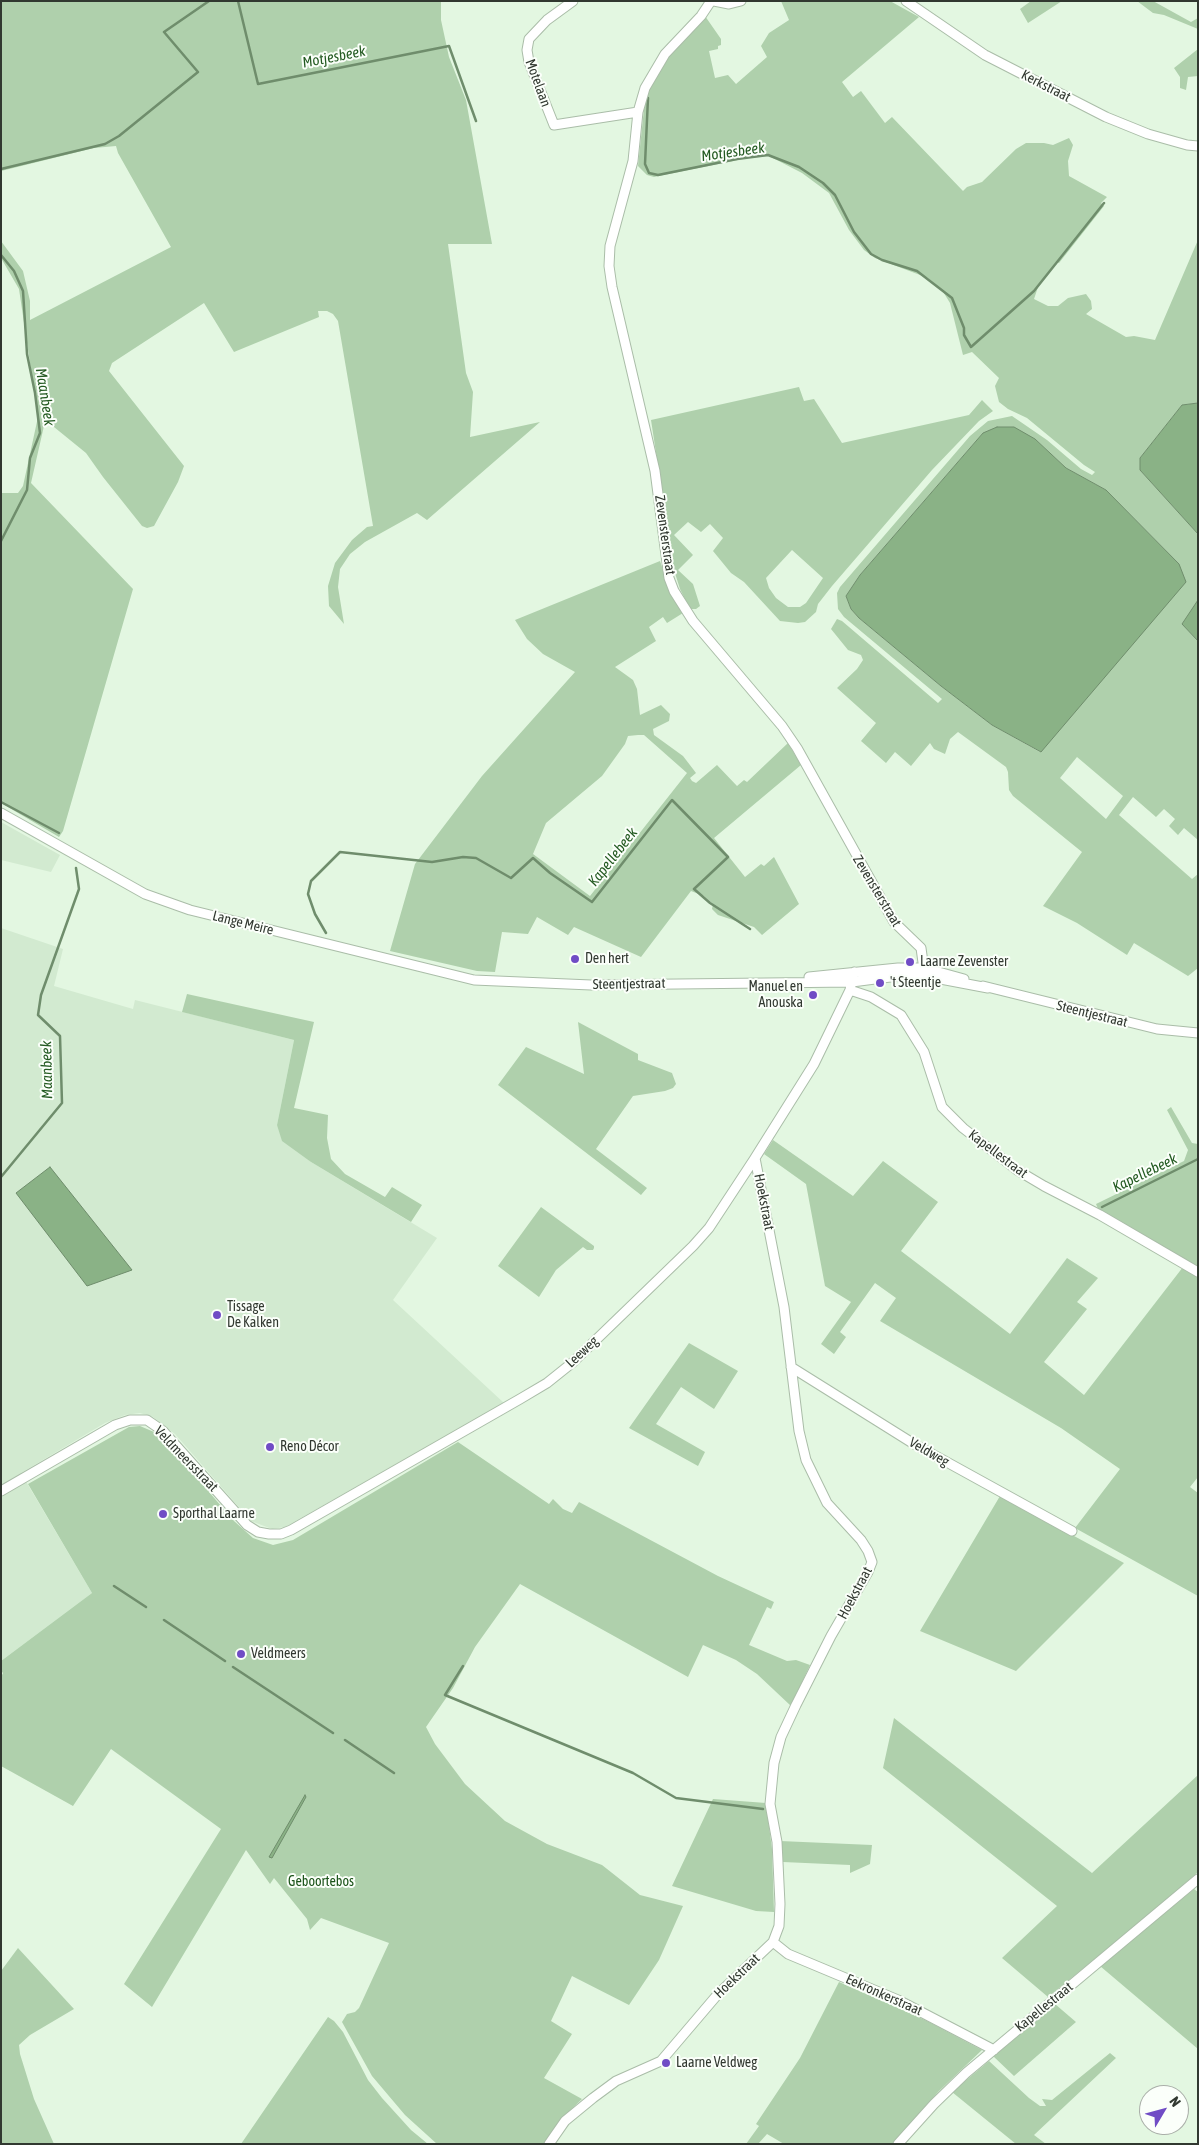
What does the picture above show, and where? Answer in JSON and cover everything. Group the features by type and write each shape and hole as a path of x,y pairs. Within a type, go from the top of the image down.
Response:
{"street":[{"name":"Motelaan","path":"573,1 542,24 529,39 527,50 529,62 554,125 638,112"},
{"path":"712,1 729,4 741,1"},
{"name":"Zevensterstraat","path":"712,1 701,16 665,54 645,88 638,112 633,161 610,246 609,266 655,471 670,578 674,590 693,621 782,726 890,916 907,936 921,948 924,972"},
{"name":"Kerkstraat","path":"906,1 985,55 1106,117 1148,134 1187,145 1198,146"},
{"name":"Lange Meire","path":"1,813 144,894 190,910 474,980 502,982"},
{"name":"Steentjestraat","path":"502,982 591,985 852,981 924,972 1157,1029 1198,1033"},
{"name":"Hoekstraat","path":"550,2144 565,2121 593,2098 616,2081 661,2061 699,2014 773,1942 779,1926 780,1904 777,1842 770,1804 774,1763 781,1737 796,1705 872,1562 868,1551 860,1540 827,1503 806,1460 799,1431 784,1307 755,1158 814,1064 852,981"},
{"name":"Kapellestraat","path":"852,981 871,997 901,1015 924,1052 942,1107 963,1128 1017,1170 1100,1215 1198,1272"},
{"name":"Leeweg","path":"362,1489 547,1383 572,1363 694,1246 709,1228 755,1158"},
{"name":"Veldweg","path":"791,1367 914,1444 1072,1531"},
{"name":"Veldmeersstraat","path":"1,1491 115,1426 130,1420 147,1420 163,1431 247,1525 258,1532 281,1534 291,1530 362,1489"},
{"name":"Kapellestraat","path":"898,2144 934,2104 994,2050 1198,1879"},
{"name":"Eekronkerstraat","path":"773,1942 788,1954 898,2000 994,2050"}],"shaded area":[{"path":"1198,403 1198,534 1140,470 1140,458 1182,405"},
{"path":"997,427 1014,427 1035,439 1066,468 1106,490 1179,564 1186,582 1041,752 992,725 941,686 859,618 851,609 846,596 860,575 983,433"},
{"path":"1198,600 1198,641 1182,624"},
{"path":"1,822 60,855 51,872 1,860"},
{"path":"1,928 63,949 54,986 133,1009 135,1000 294,1040 277,1125 311,1162 437,1238 393,1300 504,1403 285,1527 272,1529 251,1521 175,1434 153,1417 140,1413 125,1415 105,1423 21,1473 92,1593 1,1661"},
{"path":"50,1167 132,1270 87,1286 16,1193"},
{"path":"305,1795 306,1797 272,1858 269,1857"}],"green space":[{"path":"1,1 441,1 441,20 449,57 466,100 492,244 448,244 466,373 473,392 470,437 540,422 427,520 417,513 365,542 350,554 340,569 338,587 344,624 329,606 328,586 335,563 352,540 367,527 373,526 338,321 333,314 327,311 318,311 319,317 234,352 204,303 112,363 109,371 184,466 178,482 154,526 147,528 142,526 86,453 54,427 46,417 31,483 133,589 63,831 59,837 1,803 1,493 18,493 23,486 38,417 19,289 1,258 1,241 23,271 30,301 30,320 171,247 118,153 116,146 94,148 1,171"},
{"path":"781,1 890,1 919,17 842,82 853,97 861,91 885,123 892,117 963,191 967,187 982,182 1016,149 1026,143 1053,145 1069,138 1073,145 1068,161 1069,176 1107,197 1101,203 1104,206 1059,263 1056,262 1038,287 1034,299 1048,306 1058,306 1068,298 1086,294 1091,301 1092,309 1086,314 1126,337 1134,336 1155,340 1198,240 1198,403 1182,405 1140,458 1140,470 1198,534 1198,600 1182,624 1198,641 1198,840 1184,828 1178,835 1169,826 1175,819 1164,809 1156,817 1133,797 1119,815 1192,879 1198,874 1198,968 1188,976 1134,943 1127,955 1077,923 1043,906 1082,852 1013,796 1009,790 1006,767 958,732 950,739 945,754 934,749 930,743 911,766 895,752 886,763 861,741 876,723 837,688 857,669 863,660 861,655 848,650 831,629 837,619 842,621 938,703 942,699 844,617 838,609 837,593 840,587 970,436 988,421 1012,416 1047,440 1081,469 1092,475 1095,472 1027,418 1008,409 999,402 995,386 999,378 972,352 963,355 950,303 942,290 928,278 875,258 864,250 849,230 829,193 802,173 769,156 748,158 654,177 647,175 638,166 644,109 651,82 660,63 705,16 721,39 721,45 718,46 718,49 709,51 715,78 728,75 736,84 767,57 761,46 769,33 789,20","holes":["983,433 1035,439 1066,468 1106,490 1179,564 1040,752 992,725 941,686 859,618 851,609 846,596 860,575","1077,757 1123,796 1106,819 1060,778"]},
{"path":"1031,1 1062,1 1028,23 1020,9"},
{"path":"1137,1 1153,1 1191,22 1198,18 1198,29 1164,15 1153,13"},
{"path":"1198,49 1198,76 1188,77 1186,90 1180,88 1180,77 1174,68"},
{"path":"799,387 804,401 814,399 842,443 969,415 982,400 993,411 979,421 932,470 832,586 818,604 816,612 805,622 798,623 780,621 744,582 731,573 713,551 723,538 710,524 701,532 688,522 674,535 693,555 678,570 693,584 700,606 696,609 690,609 680,589 674,570 651,420","holes":["792,550 823,578 806,603 800,607 788,607 776,598 769,588 766,578"]},
{"path":"660,561 672,596 683,613 667,623 663,617 649,627 656,641 615,667 633,680 637,689 640,715 661,705 670,714 669,721 653,729 654,735 683,756 696,773 690,778 696,783 717,765 737,786 744,780 747,782 788,743 801,765 714,838 745,877 761,864 764,866 774,857 799,904 762,935 754,927 718,915 712,909 713,904 704,896 691,891 641,957 574,927 568,935 537,917 528,934 502,932 495,972 477,971 390,951 415,864 482,776 575,672 543,654 527,639 515,620","holes":["644,735 687,773 590,896 533,854 546,823 602,776 625,744 628,736"]},
{"path":"187,994 314,1022 294,1108 328,1115 327,1138 331,1159 345,1174 385,1197 392,1187 422,1205 411,1222 311,1162 282,1141 277,1125 294,1040 182,1012"},
{"path":"578,1022 638,1054 638,1060 672,1073 676,1084 673,1088 633,1096 596,1149 647,1188 641,1195 498,1085 526,1047 584,1074"},
{"path":"1171,1107 1192,1143 1198,1144 1198,1267 1099,1211 1096,1204 1184,1161 1188,1150 1167,1110"},
{"path":"773,1140 853,1196 883,1161 938,1202 901,1251 1010,1334 1067,1258 1098,1278 1077,1302 1087,1309 1044,1362 1084,1395 1183,1267 1198,1276 1198,1477 1190,1487 1198,1493 1198,1596 1075,1528 1120,1469 1061,1428 880,1321 896,1298 875,1283 840,1332 846,1337 834,1354 821,1344 851,1302 825,1286 806,1184 764,1154"},
{"path":"541,1207 594,1246 594,1248 593,1250 587,1250 583,1247 556,1270 539,1297 498,1266"},
{"path":"689,1343 738,1371 714,1409 681,1387 656,1424 705,1452 698,1466 629,1428"},
{"name":"Geboortebos","path":"140,1426 154,1432 166,1442 234,1521 253,1538 273,1545 293,1540 458,1442 549,1504 553,1499 563,1509 572,1513 579,1502 718,1576 774,1602 771,1609 767,1607 749,1645 787,1661 796,1660 810,1665 791,1706 757,1674 736,1660 703,1645 688,1677 520,1584 475,1647 453,1688 426,1727 435,1744 465,1784 505,1821 547,1844 602,1865 640,1895 683,1906 659,1960 629,2005 572,1976 551,2021 572,2034 544,2078 582,2099 561,2119 544,2144 437,2144 405,2115 372,2076 342,2022 347,2014 355,2012 359,2008 389,1943 321,1918 310,1930 307,1919 274,1878 270,1884 246,1850 152,2007 124,1984 221,1829 111,1749 73,1806 1,1766 1,1677 3,1673 1,1671 1,1661 92,1593 28,1484 129,1427"},
{"path":"1000,1496 1124,1563 1016,1671 920,1631"},
{"path":"894,1718 1092,1873 1198,1775 1198,1872 1156,1909 1048,1997 1002,1958 1057,1906 883,1768"},
{"path":"713,1799 766,1803 772,1849 774,1912 756,1911 672,1886"},
{"path":"780,1841 872,1845 870,1864 850,1873 850,1865 783,1862"},
{"path":"1194,1889 1198,1892 1198,2049 1100,1966"},
{"path":"18,1948 74,2009 30,2035 19,2045 34,2099 54,2144 1,2144 1,1971"},
{"path":"839,1982 925,2020 982,2050 939,2091 892,2144 784,2144 767,2134 758,2144 746,2144 759,2126 756,2124 800,2058"},
{"path":"1055,2004 1076,2022 1014,2076 993,2056"},
{"path":"328,2017 343,2032 368,2080 382,2098 411,2130 428,2144 241,2144"},
{"path":"1110,2053 1116,2058 1034,2135 1046,2144 1016,2144 952,2092 989,2061 1029,2098 1040,2106 1046,2106 1042,2099 1052,2100"}],"waterway":[{"name":"Motjesbeek","path":"1,169 105,144 119,136 198,72 164,32 209,1"},
{"name":"Motjesbeek","path":"238,1 258,84 449,46 476,121"},
{"name":"Motjesbeek","path":"648,98 645,164 649,173 658,175 737,159 768,155 799,167 823,183 835,195 854,232 871,254 882,260 917,271 952,298 964,328 964,335 971,347 1034,291 1104,203"},
{"name":"Maanbeek","path":"1,255 14,271 23,291 27,354 35,393 40,433 30,458 27,490 1,541"},
{"name":"Kapellebeek","path":"326,933 315,914 308,894 311,881 340,852 432,862 463,857 476,858 511,878 533,858 550,873 592,902 672,800 728,857 694,889 710,903 750,929"},
{"name":"Maanbeek","path":"1,802 59,833"},
{"name":"Maanbeek","path":"1,1177 62,1103 60,1036 38,1015 41,995 79,889 76,868"},
{"name":"Kapellebeek","path":"1102,1207 1198,1159"},
{"path":"114,1586 146,1607"},
{"path":"164,1620 225,1661"},
{"path":"463,1666 445,1695 633,1773 676,1798 763,1809"},
{"path":"233,1667 333,1733"},
{"path":"345,1740 394,1773"}],"place":[{"name":"Den hert","path":"575,959"},
{"name":"Laarne Zevenster","path":"910,962"},
{"name":"'t Steentje","path":"880,983"},
{"name":"Manuel en Anouska","path":"813,995"},
{"name":"Tissage De Kalken","path":"217,1315"},
{"name":"Reno Décor","path":"270,1447"},
{"name":"Sporthal Laarne","path":"163,1514"},
{"name":"Veldmeers","path":"241,1654"},
{"name":"Laarne Veldweg","path":"666,2063"}]}
